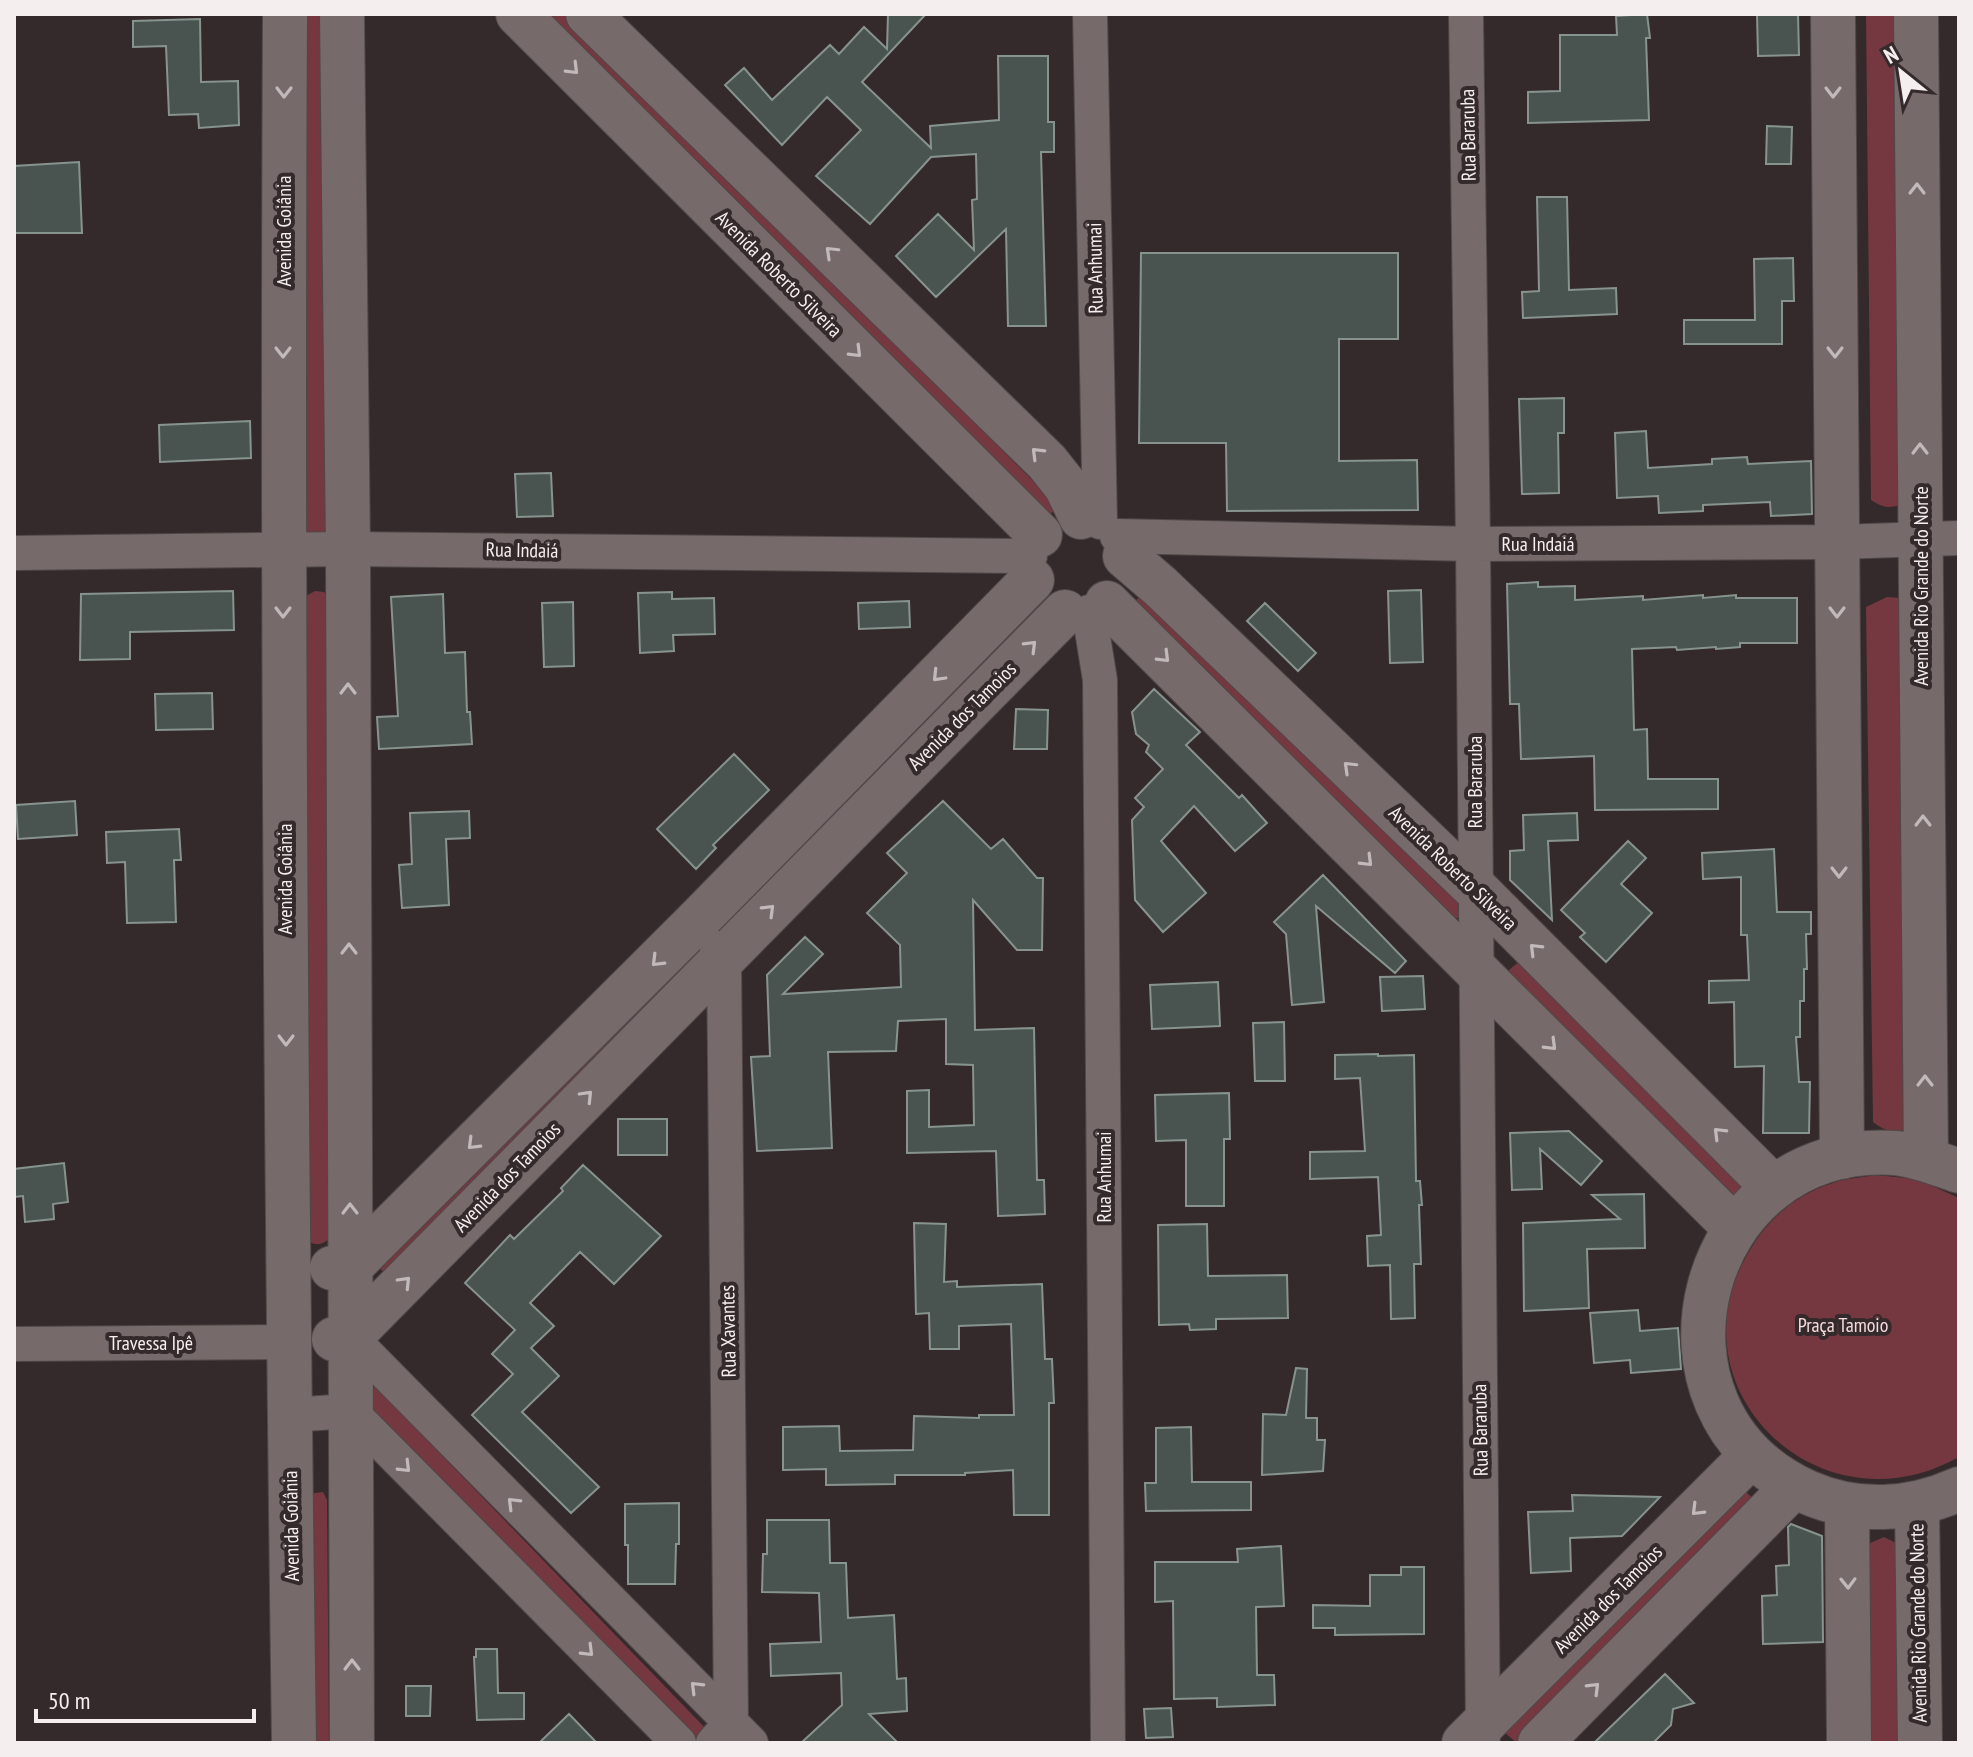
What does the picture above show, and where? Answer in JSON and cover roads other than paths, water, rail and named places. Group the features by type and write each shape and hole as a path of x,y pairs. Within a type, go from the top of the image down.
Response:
{"street":[{"name":"Avenida Goiânia","path":"285,14 282,551 294,1743"},
{"path":"342,14 348,549 352,1743"},
{"name":"Avenida Roberto Silveira","path":"518,14 1034,557"},
{"name":"Avenida Roberto Silveira","path":"588,14 1047,462 1106,533 1476,889 1774,1188"},
{"name":"Rua Anhumai","path":"1090,14 1106,533"},
{"name":"Rua Bararuba","path":"1466,14 1476,889 1476,1736"},
{"path":"1833,14 1842,1157"},
{"name":"Avenida Rio Grande do Norte","path":"1916,14 1940,538 1942,1165"},
{"path":"287,1270 350,1267 694,924 1034,557 1058,521 1106,533 1123,582 1087,609"},
{"name":"Rua Indaiá","path":"1106,533 1473,544 1837,542 1940,538"},
{"name":"Rua Indaiá","path":"14,553 348,549 1034,557"},
{"path":"1034,557 1044,600 1087,609 1476,969 1735,1228"},
{"name":"Rua Anhumai","path":"1087,609 1100,680 1108,1743"},
{"name":"Avenida dos Tamoios","path":"350,1337 724,956 1087,609"},
{"path":"694,924 724,956"},
{"name":"Rua Xavantes","path":"724,956 732,1736"},
{"path":"1942,1165 1898,1154 1869,1153 1842,1157 1795,1175 1774,1188 1735,1228 1715,1264 1704,1304 1702,1345 1710,1385 1728,1422 1752,1455 1794,1486 1847,1505 1882,1507 1917,1503 1959,1489"},
{"path":"288,1342 350,1337"},
{"path":"350,1337 732,1736"},
{"name":"Travessa Ipê","path":"14,1344 288,1342"},
{"path":"289,1415 350,1411 679,1743"},
{"name":"Avenida dos Tamoios","path":"1476,1736 1752,1455"},
{"path":"1540,1743 1794,1486"},
{"name":"Avenida Rio Grande do Norte","path":"1917,1503 1920,1743"},
{"path":"1847,1505 1849,1743"}],"park label":[{"name":"Praça Tamoio","path":"1843,1325"}]}
